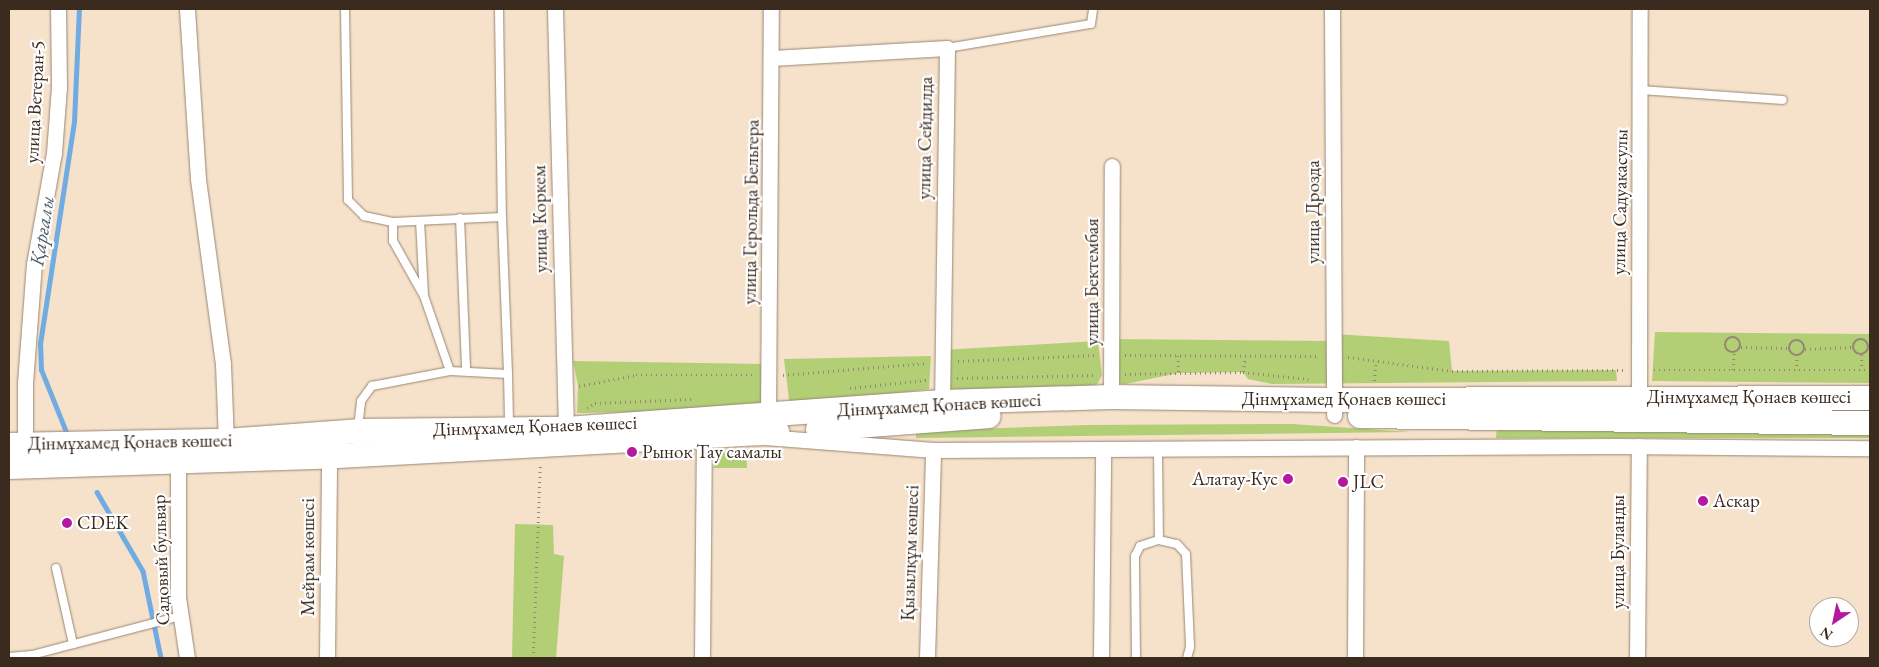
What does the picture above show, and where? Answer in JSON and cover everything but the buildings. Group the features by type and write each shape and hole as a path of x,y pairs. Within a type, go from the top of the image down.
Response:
{"main road":[{"name":"Дінмұхамед Қонаев көшесі","path":"17,455 86,453 358,431 705,446 736,435 1025,413 1334,408 1639,396 1870,398"},
{"name":"Дінмұхамед Қонаев көшесі","path":"86,453 178,461 329,456 511,438 566,424 768,416 942,402 1111,397 1334,408 1870,423"}],"street":[{"name":"улица Ветеран-5","path":"17,455 25,383 34,264 57,125 58,9"},
{"path":"187,9 198,179 223,364 226,442"},
{"name":"улица Коркем","path":"555,9 566,424"},
{"name":"улица Герольда Бельгера","path":"768,416 771,9"},
{"name":"улица Дрозда","path":"1332,9 1334,408"},
{"name":"улица Садуакасулы","path":"1639,396 1640,9"},
{"name":"улица Сейдилда","path":"772,58 946,48 942,402"},
{"name":"улица Бектембая","path":"1111,397 1112,166"},
{"path":"736,435 933,450 1639,446 1870,448"},
{"path":"702,658 705,446"},
{"name":"улица Буланды","path":"1637,658 1639,446"},
{"path":"1355,658 1356,447"},
{"name":"Қызылқұм көшесі","path":"927,658 933,450"},
{"path":"1101,658 1103,450"},
{"name":"Мейрам көшесі","path":"327,658 329,456"},
{"name":"Садовый бульвар","path":"178,461 181,616 187,658"}],"lane":[{"path":"345,9 348,200 364,216 393,222 460,218 502,218"},
{"path":"499,9 502,218 511,438"},
{"path":"946,48 1091,24 1093,9"},
{"path":"1641,90 1783,100"},
{"path":"460,218 466,370"},
{"path":"420,221 424,296"},
{"path":"393,222 393,240 424,296 450,371"},
{"path":"358,431 361,401 372,386 450,371 466,370 508,374"},
{"path":"1158,450 1159,540"},
{"path":"1136,658 1135,556 1140,546 1159,540 1177,544 1186,554 1190,647 1187,658"},
{"path":"56,568 73,644"},
{"path":"9,657 73,644 181,616"}],"path":[{"path":"1734,353 1726,348 1728,338 1736,338 1741,346"},
{"path":"1853,347 1859,339 1867,341 1868,351 1862,355"},
{"path":"1789,348 1797,340 1802,342 1804,349"},
{"path":"1733,370 1734,353 1741,346 1789,348 1797,355 1797,370"},
{"path":"1797,355 1804,349 1853,347"},
{"path":"1853,347 1855,352 1862,355"},
{"path":"566,424 578,386 636,376 769,375 942,362 1111,354 1245,357 1334,356 1452,371 1870,370"},
{"path":"1862,355 1862,370"},
{"path":"1178,356 1179,373"},
{"path":"1244,372 1245,357"},
{"path":"1374,381 1376,361"},
{"path":"533,658 540,462"}],"green space":[{"path":"1655,332 1870,334 1870,383 1652,381"},
{"path":"1333,334 1449,341 1452,371 1616,370 1617,381 1272,384 1248,379 1243,372 1179,373 1125,384 1111,383 1111,339 1333,341"},
{"path":"1098,341 1102,375 1098,383 1085,390 942,391 942,350"},
{"path":"931,356 929,389 790,407 784,359"},
{"path":"573,361 769,364 768,410 577,413 578,386"},
{"path":"1292,424 1411,432 916,438 916,431 1086,425"},
{"path":"1497,426 1870,429 1870,438 1496,438"},
{"path":"746,450 747,468 713,468 720,452"},
{"path":"515,524 553,525 554,554 564,556 556,658 512,658"}],"waterway":[{"name":"Қарғалы","path":"68,437 41,370 40,344 74,122 79,9"},
{"name":"Қарғалы","path":"97,492 143,571 161,658"}],"place":[{"name":"Рынок Тау самалы","path":"632,452"},
{"name":"Алатау-Кус","path":"1288,479"},
{"name":"JLC","path":"1343,482"},
{"name":"Аскар","path":"1703,501"},
{"name":"CDEK","path":"67,523"}]}
